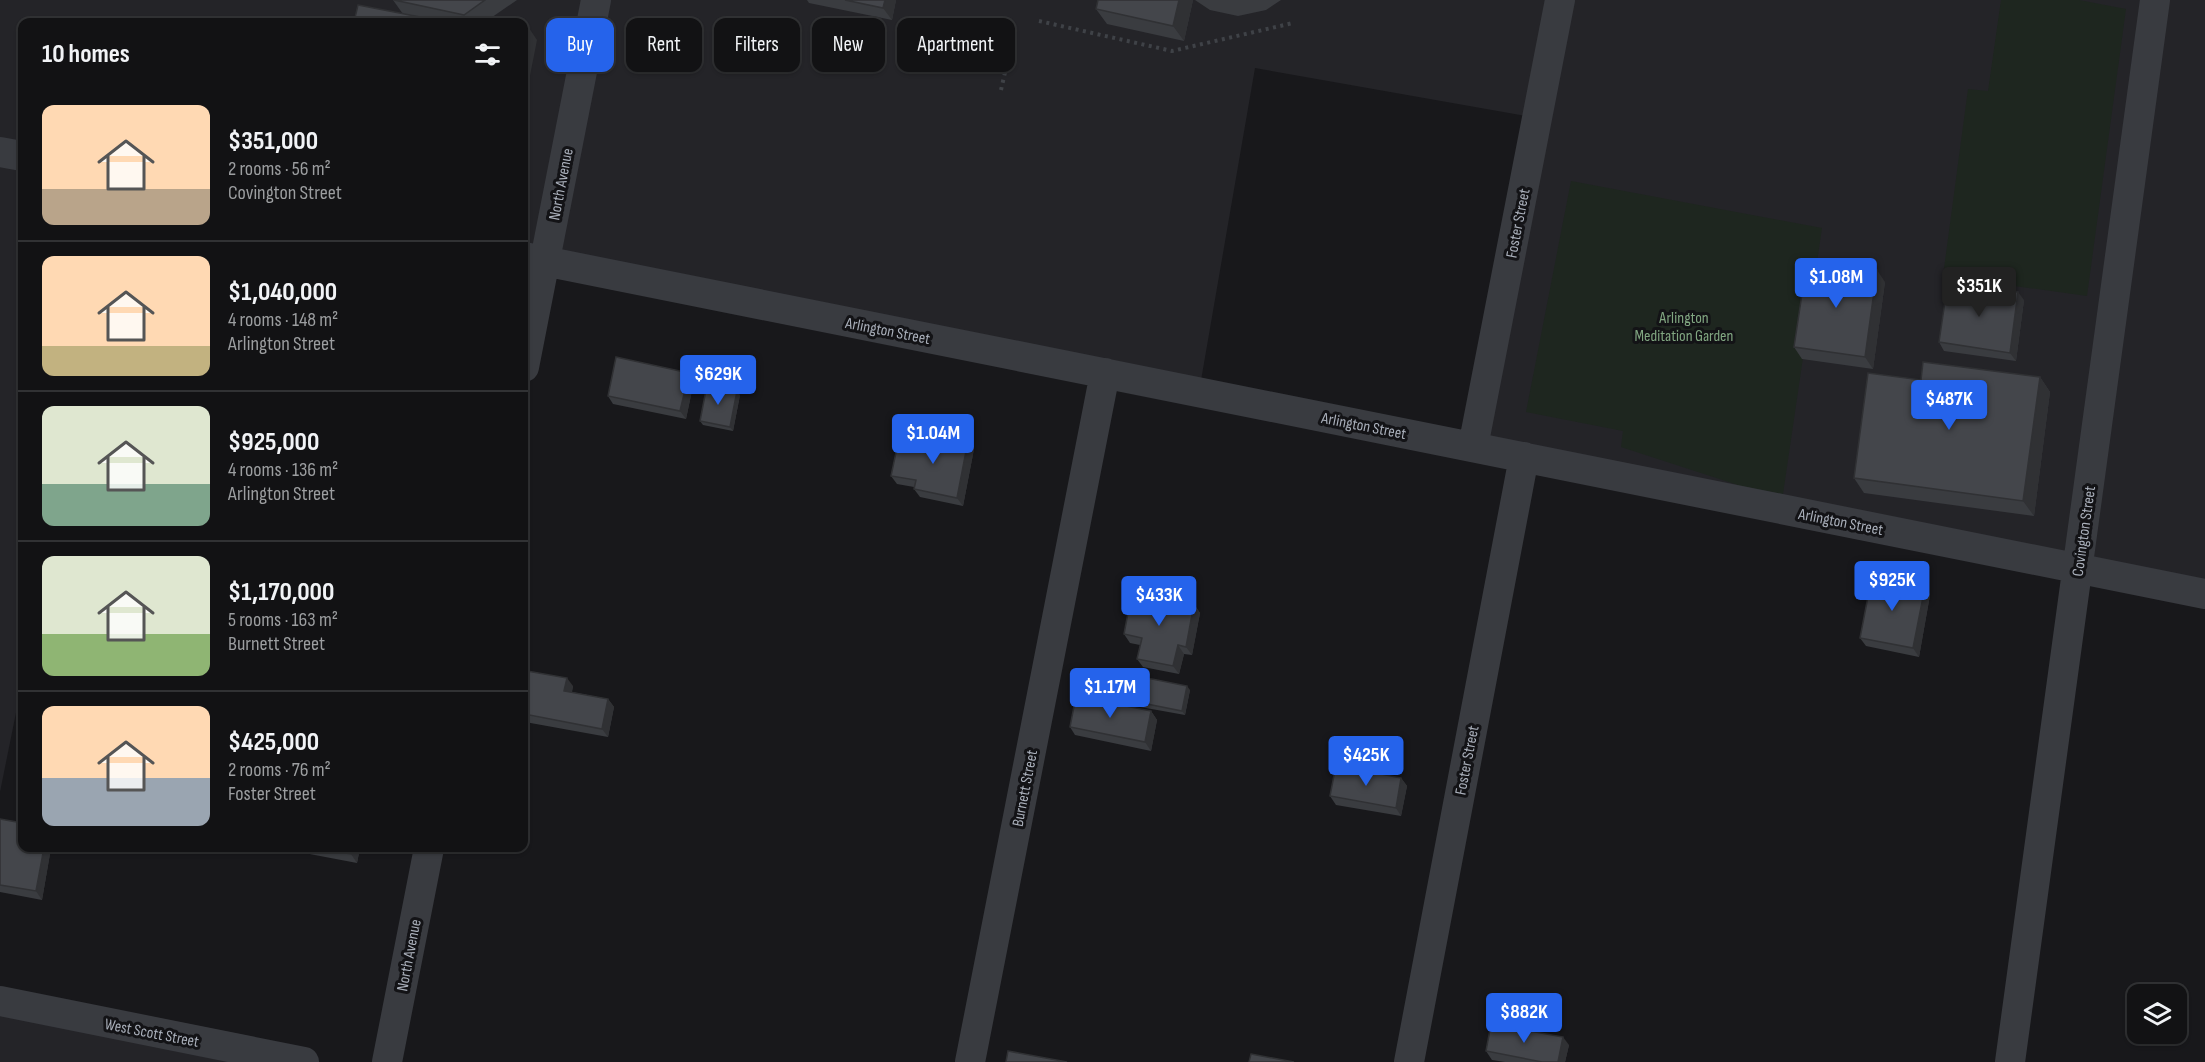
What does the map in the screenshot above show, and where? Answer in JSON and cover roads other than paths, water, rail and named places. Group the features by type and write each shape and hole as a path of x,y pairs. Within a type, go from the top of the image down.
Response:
{"street":[{"name":"North Avenue","path":"528,324 534,259 596,0"},
{"name":"Foster Street","path":"1473,447 1560,0"},
{"name":"Covington Street","path":"2010,1062 2155,0"},
{"path":"0,152 18,155"},
{"name":"Arlington Street","path":"534,259 2205,594"},
{"name":"Burnett Street","path":"970,1062 1105,373"},
{"name":"Foster Street","path":"1409,1062 1524,457"},
{"name":"North Avenue","path":"387,1062 428,852"},
{"name":"West Scott Street","path":"0,1001 304,1062"}],"park label":[{"name":"Arlington Meditation Garden","path":"1684,326"}]}
